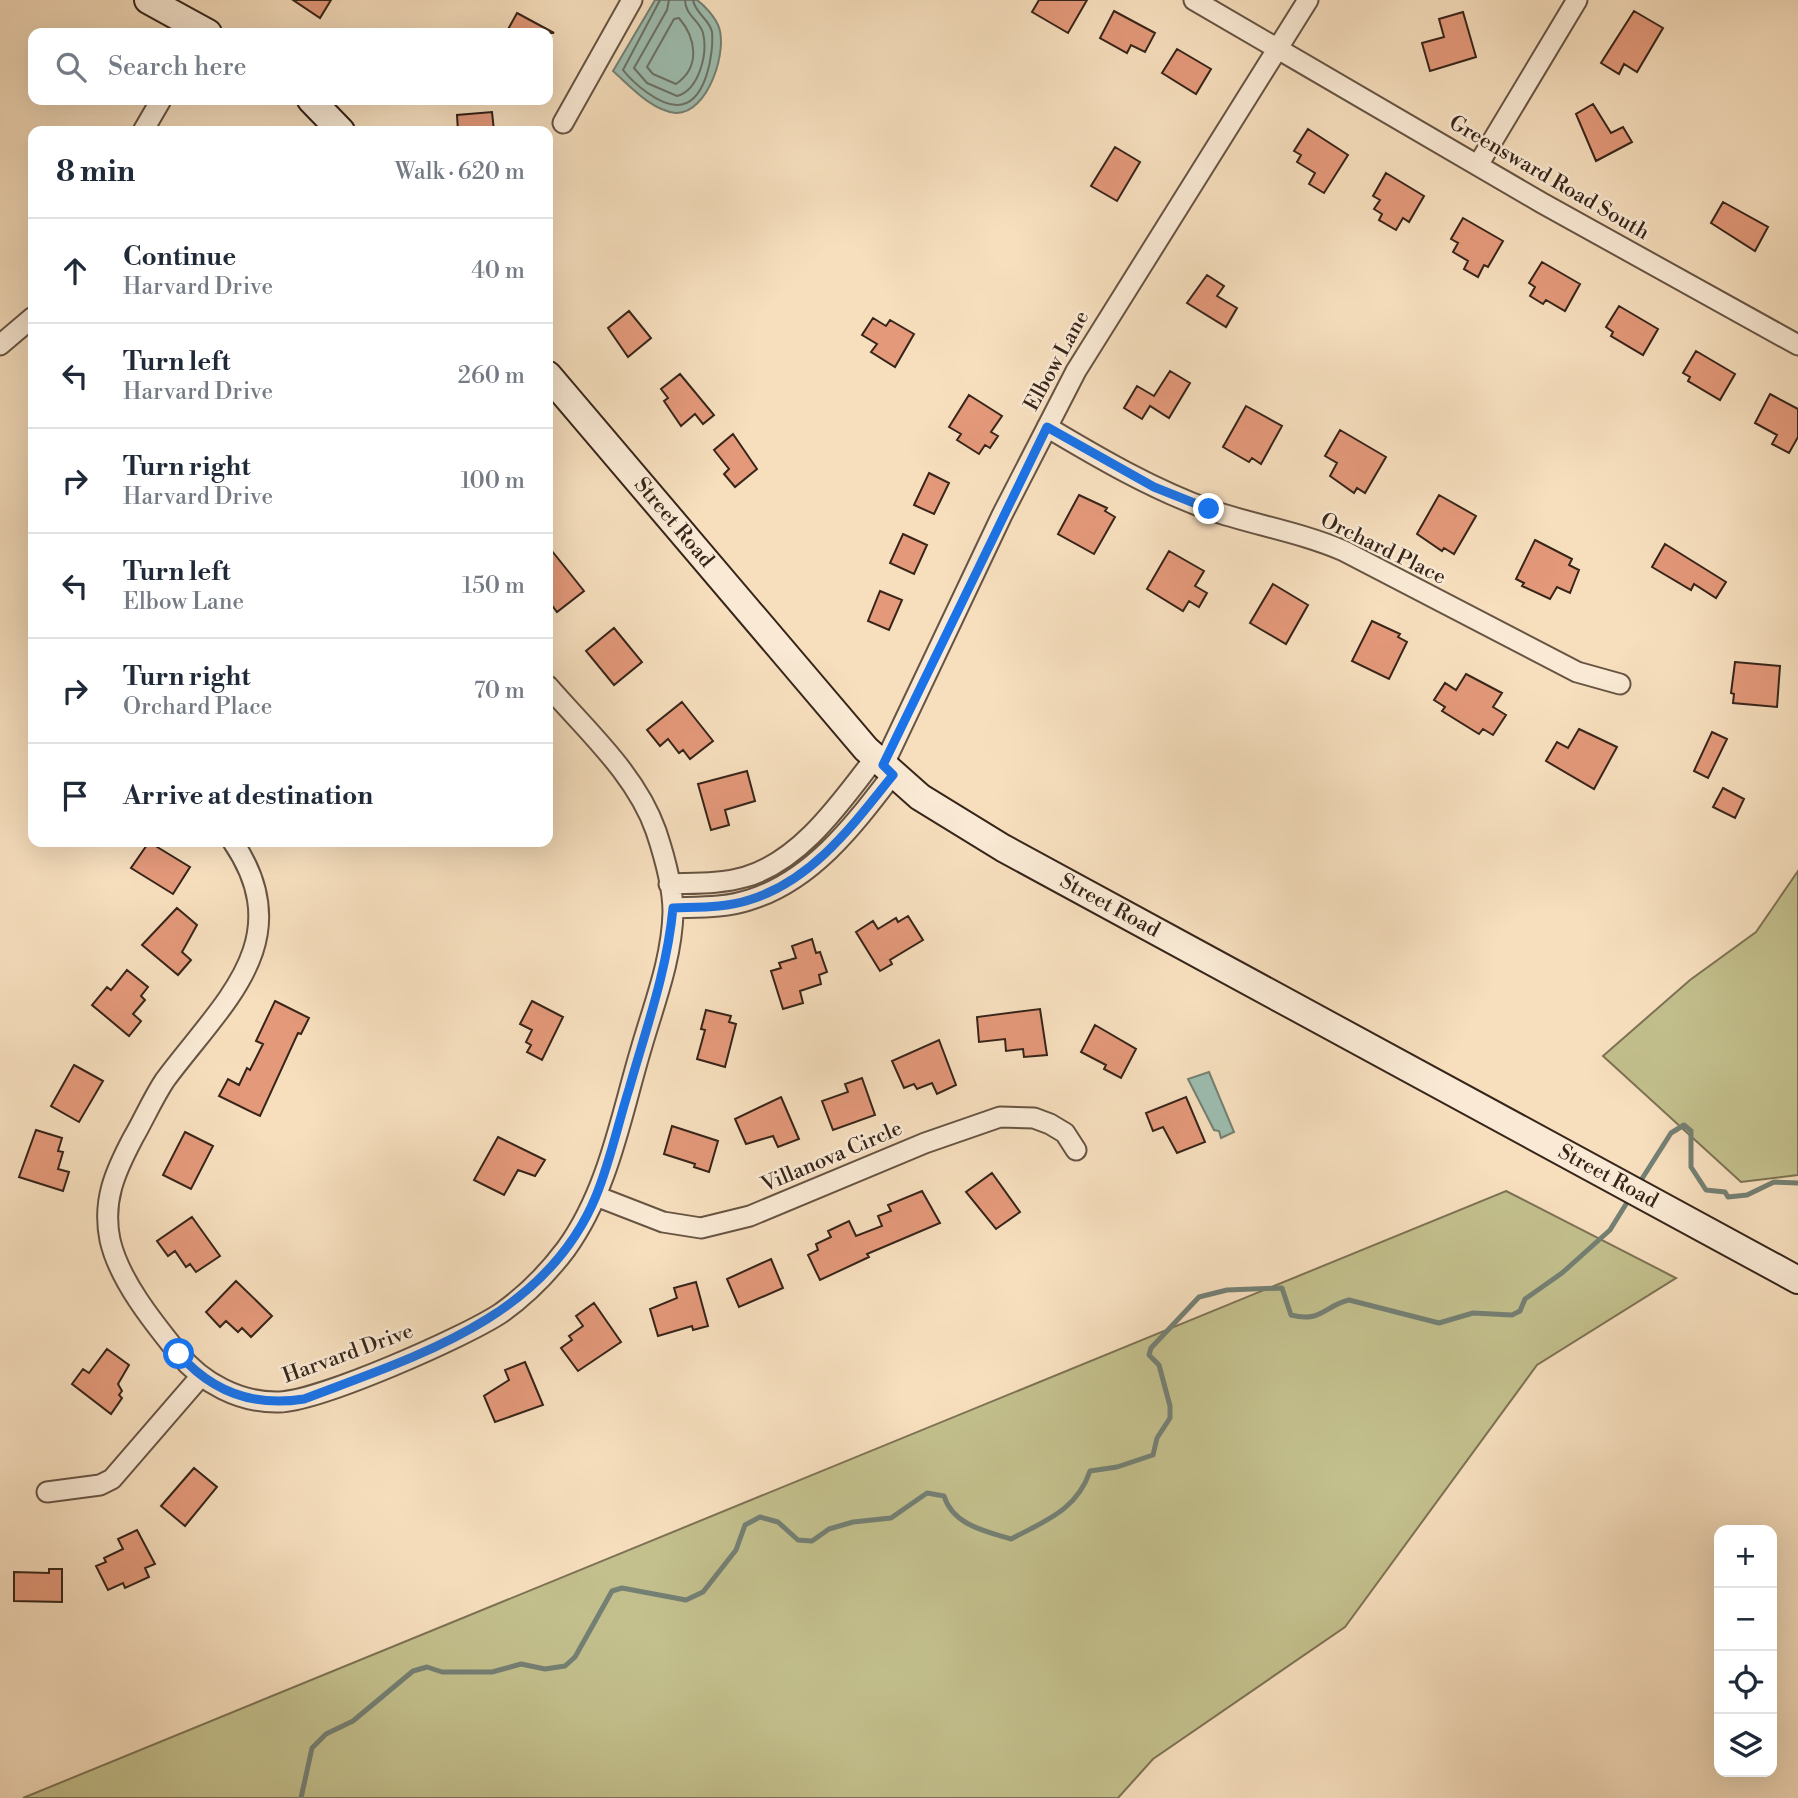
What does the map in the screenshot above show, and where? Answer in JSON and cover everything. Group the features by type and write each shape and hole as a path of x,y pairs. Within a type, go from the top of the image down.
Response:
{"main road":[{"path":"148,0 196,28"},
{"path":"316,105 336,126"},
{"name":"Street Road","path":"553,381 884,766 959,824 1798,1280"}],"street":[{"path":"563,123 632,0"},
{"name":"Greensward Road South","path":"1194,0 1478,165 1798,345"},
{"name":"Elbow Lane","path":"884,766 1076,371 1144,256 1308,0"},
{"path":"1478,165 1577,0"},
{"path":"146,126 159,105"},
{"path":"0,345 28,321"},
{"name":"Orchard Place","path":"1047,427 1154,487 1209,509 1334,546 1577,673 1620,684"},
{"name":"Harvard Drive","path":"236,847 257,888 260,915 257,940 249,965 236,988 162,1084 115,1172 108,1203 111,1244 120,1267 156,1324 185,1361 201,1376 235,1395 281,1402 304,1399 448,1341 497,1316 542,1277 568,1247 597,1196 667,960 673,908 655,828 636,792 553,691"},
{"path":"669,884 733,880 769,868 790,853 833,810 884,766"},
{"path":"673,908 747,901 794,880 817,862 884,766"},
{"name":"Villanova Circle","path":"597,1196 663,1222 701,1228 751,1216 925,1143 1000,1116 1017,1115 1050,1124 1065,1133 1076,1150"},
{"path":"47,1492 100,1485 112,1479 201,1376"}],"shaded area":[{"path":"1798,871 1798,1175 1741,1182 1603,1056 1690,980 1756,932"},
{"path":"1506,1191 1676,1278 1537,1365 1345,1627 1153,1759 1118,1798 23,1798"}],"water":[{"path":"655,0 697,0 714,18 721,36 718,64 706,92 698,103 676,113 658,108 613,71"},
{"path":"1209,1072 1234,1132 1221,1138 1219,1131 1214,1130 1188,1079"}],"building":[{"path":"293,0 331,0 320,18"},
{"path":"1039,0 1087,0 1068,33 1032,12"},
{"path":"1114,11 1155,33 1145,52 1131,45 1127,53 1100,38"},
{"path":"1634,11 1663,28 1637,72 1624,64 1619,74 1601,63"},
{"path":"1463,12 1476,57 1430,71 1422,43 1444,37 1439,19"},
{"path":"517,13 545,28 509,28"},
{"path":"1177,49 1211,69 1196,94 1162,73"},
{"path":"1593,104 1611,133 1623,127 1632,142 1596,161 1576,114"},
{"path":"492,112 493,126 458,126 457,115"},
{"path":"1308,129 1348,155 1324,193 1309,184 1315,173 1297,162 1301,155 1294,151"},
{"path":"1115,147 1140,162 1117,201 1091,186"},
{"path":"1386,173 1424,196 1409,222 1403,218 1396,230 1379,220 1382,214 1374,209 1380,200 1373,196"},
{"path":"1723,202 1768,227 1755,251 1711,223"},
{"path":"1463,218 1503,241 1488,267 1484,265 1478,277 1464,269 1468,261 1453,252 1458,243 1451,239"},
{"path":"1542,262 1580,284 1565,311 1546,300 1543,304 1530,296 1535,287 1529,283"},
{"path":"1207,275 1224,286 1217,296 1237,308 1226,327 1187,303"},
{"path":"1619,306 1658,329 1643,355 1611,336 1613,332 1606,327"},
{"path":"629,311 651,338 628,357 608,328"},
{"path":"873,318 886,326 890,320 914,334 895,367 871,352 877,344 862,335"},
{"path":"1696,351 1735,374 1720,400 1688,381 1690,377 1683,373"},
{"path":"1170,371 1190,383 1169,418 1150,406 1142,419 1124,408 1137,386 1154,396"},
{"path":"680,374 714,415 703,424 695,414 681,426 664,401 668,398 661,389"},
{"path":"1770,394 1798,409 1798,437 1789,453 1772,444 1777,435 1755,423"},
{"path":"969,395 1002,416 991,432 998,436 990,448 985,445 979,454 957,440 961,434 949,427"},
{"path":"1246,406 1282,426 1261,464 1252,458 1249,462 1223,447"},
{"path":"1340,430 1386,457 1365,493 1357,488 1354,493 1330,476 1337,463 1325,456"},
{"path":"733,434 757,469 735,487 724,474 729,469 714,450"},
{"path":"929,473 949,483 934,514 914,505"},
{"path":"1079,495 1107,508 1105,511 1115,517 1094,554 1058,534"},
{"path":"1439,495 1476,516 1454,554 1444,548 1442,551 1417,534"},
{"path":"903,534 927,545 914,574 890,563"},
{"path":"1535,540 1572,559 1569,565 1579,570 1570,593 1557,587 1550,599 1522,586 1524,583 1516,579"},
{"path":"1665,544 1726,582 1716,598 1694,584 1691,590 1652,567"},
{"path":"1169,551 1204,571 1195,586 1207,593 1199,607 1189,601 1183,611 1147,589"},
{"path":"553,552 584,591 557,612 553,607"},
{"path":"1273,584 1308,605 1286,644 1250,623"},
{"path":"880,591 902,600 889,630 868,621"},
{"path":"1372,621 1400,634 1398,637 1407,642 1389,679 1352,661"},
{"path":"614,628 642,662 614,685 586,651"},
{"path":"1735,662 1780,666 1777,707 1733,703 1734,694 1731,693"},
{"path":"1466,674 1502,693 1493,707 1506,715 1493,735 1483,729 1479,734 1442,711 1445,707 1434,700 1445,683 1456,690"},
{"path":"682,702 713,741 690,759 683,750 679,753 668,739 660,746 647,730"},
{"path":"1579,729 1617,747 1594,789 1546,761 1557,742 1568,748"},
{"path":"1712,732 1727,739 1708,778 1694,771"},
{"path":"747,771 755,801 725,810 729,825 711,830 698,784"},
{"path":"1723,788 1744,799 1735,818 1713,807"},
{"path":"146,847 157,847 190,867 173,894 131,868"},
{"path":"177,908 197,925 182,952 191,960 178,975 142,945"},
{"path":"908,916 923,940 890,960 892,964 880,971 856,932 873,921 878,929 896,918 898,922"},
{"path":"812,939 816,953 820,952 827,972 819,975 821,984 800,991 803,1003 783,1009 771,971 781,968 779,963 796,958 792,946"},
{"path":"127,970 148,987 141,996 145,1000 133,1014 141,1021 129,1036 92,1005 107,987 111,990"},
{"path":"275,1001 309,1018 301,1034 298,1033 260,1116 219,1096 228,1079 239,1085 247,1068 250,1070 263,1044 256,1041"},
{"path":"532,1001 563,1017 542,1060 527,1052 531,1045 526,1042 532,1030 520,1024"},
{"path":"1040,1009 1047,1055 1024,1057 1023,1049 1006,1051 1005,1039 979,1042 977,1017"},
{"path":"706,1010 731,1016 729,1022 736,1024 725,1067 697,1059 705,1030 701,1029"},
{"path":"1095,1025 1136,1049 1121,1078 1104,1069 1106,1065 1081,1052"},
{"path":"939,1040 956,1085 937,1094 932,1083 917,1089 914,1084 904,1088 892,1061"},
{"path":"74,1065 103,1081 79,1122 51,1106"},
{"path":"862,1078 875,1115 833,1130 822,1101 848,1092 845,1084"},
{"path":"781,1097 799,1139 778,1147 773,1136 746,1144 735,1119"},
{"path":"1186,1097 1205,1142 1177,1153 1163,1127 1153,1131 1146,1113"},
{"path":"672,1126 718,1141 709,1172 694,1167 695,1164 664,1154"},
{"path":"36,1130 62,1138 58,1151 63,1152 58,1169 69,1172 63,1191 19,1177"},
{"path":"185,1132 213,1146 191,1189 163,1175"},
{"path":"498,1137 545,1160 535,1176 518,1170 504,1195 474,1180"},
{"path":"992,1173 1020,1212 996,1229 966,1192"},
{"path":"922,1191 940,1223 867,1254 869,1257 820,1280 808,1255 818,1250 816,1244 831,1237 828,1231 849,1221 856,1236 882,1226 878,1216 891,1211 888,1205"},
{"path":"192,1217 220,1256 196,1272 190,1264 186,1267 175,1251 168,1256 157,1241"},
{"path":"771,1259 783,1288 739,1307 727,1279"},
{"path":"236,1281 272,1316 251,1337 242,1328 238,1332 226,1321 220,1327 206,1312"},
{"path":"696,1282 708,1326 693,1330 692,1326 658,1336 650,1309 677,1298 674,1288"},
{"path":"594,1303 621,1342 578,1371 561,1348 572,1340 569,1336 583,1326 576,1316"},
{"path":"107,1349 129,1365 118,1384 122,1398 111,1414 72,1384 83,1369 89,1373"},
{"path":"525,1362 543,1405 495,1422 484,1396 509,1380 505,1370"},
{"path":"194,1468 217,1487 185,1526 161,1506"},
{"path":"137,1530 155,1564 145,1568 149,1577 125,1588 123,1583 108,1590 96,1566 106,1562 104,1558 123,1549 118,1539"},
{"path":"49,1569 62,1569 62,1602 14,1601 14,1572 49,1573"}],"waterway":[{"path":"1638,1185 1671,1133 1684,1125 1691,1131 1691,1167 1706,1190 1725,1192 1728,1197 1747,1195 1774,1182 1798,1183"},
{"path":"301,1798 312,1748 326,1734 353,1721 413,1671 427,1667 442,1672 492,1672 521,1664 545,1669 565,1666 575,1657 612,1591 622,1588 686,1600 703,1592 736,1550 745,1525 760,1517 778,1522 798,1540 812,1541 829,1529 853,1522 891,1518 927,1493 944,1496 955,1514 971,1525 1011,1539 1048,1520 1077,1496 1090,1471 1117,1467 1153,1455 1157,1438 1170,1418 1170,1406 1159,1365 1149,1355 1151,1348 1199,1297 1227,1290 1282,1288 1291,1315 1301,1317 1316,1315 1349,1300 1439,1323 1473,1313 1512,1315 1520,1311 1525,1299 1562,1273 1610,1230 1631,1196"}],"route":[{"path":"179,1354 201,1376 235,1395 257,1401 304,1399 448,1341 497,1316 513,1304 542,1277 568,1247 597,1196 667,960 673,908 747,901 779,889 799,877 817,862 864,812 893,775 883,765 1047,427 1154,487 1209,509"}]}
